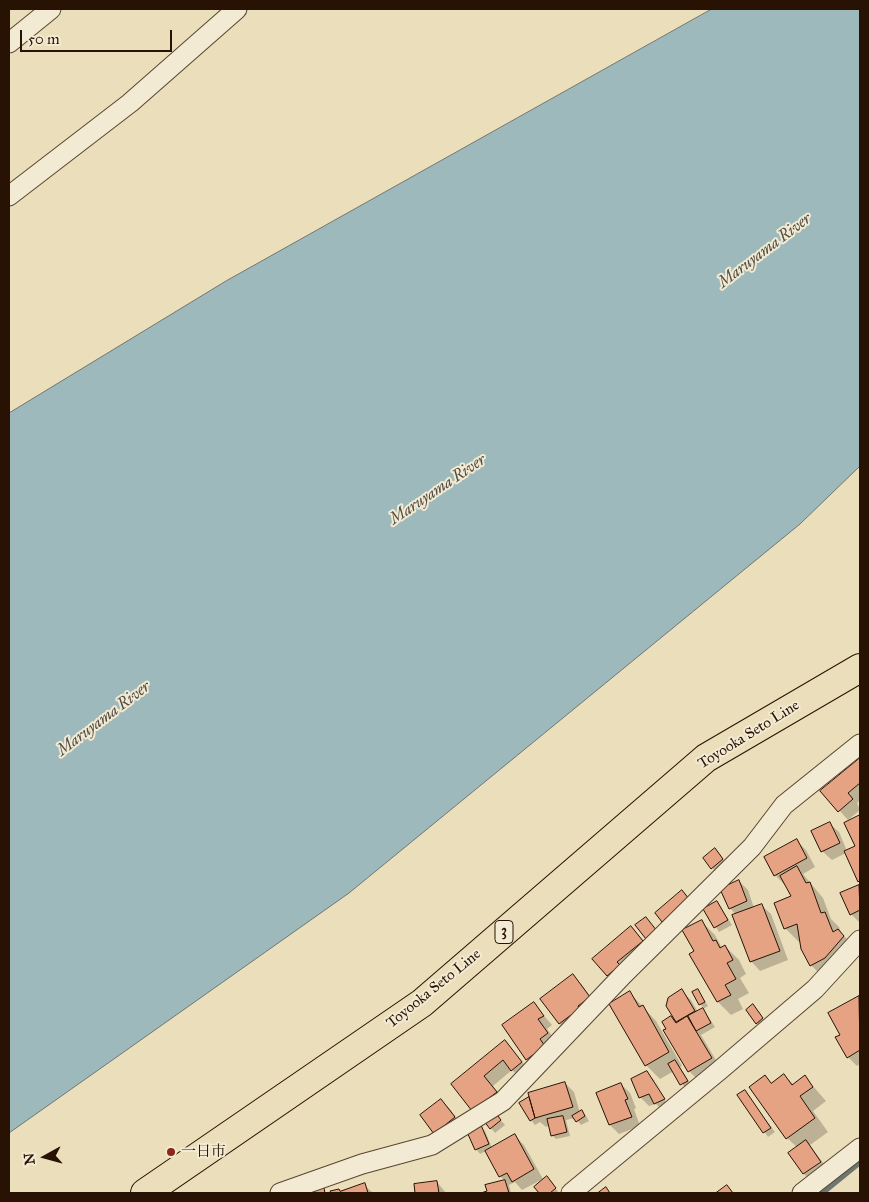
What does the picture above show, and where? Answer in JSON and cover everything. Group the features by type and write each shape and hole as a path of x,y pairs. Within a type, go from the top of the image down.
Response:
{"main road":[{"name":"Toyooka Seto Line","path":"145,1193 422,1003 706,758 860,668"}],"street":[{"path":"9,43 51,9"},
{"path":"9,196 130,103 238,9"},
{"path":"280,1193 362,1164 432,1145 503,1101 623,975 752,846 784,805 860,744"},
{"path":"571,1193 815,989 859,946"},
{"path":"802,1193 860,1148"}],"water":[{"name":"Maruyama River","path":"712,9 860,9 860,466 800,524 349,893 9,1133 9,413 226,281"}],"building":[{"path":"860,758 860,783 848,793 853,799 838,812 820,791"},
{"path":"860,815 860,880 858,882 844,851 855,846 844,823"},
{"path":"830,822 840,843 821,852 811,831"},
{"path":"797,839 807,858 774,876 764,857"},
{"path":"715,848 723,859 711,869 703,858"},
{"path":"797,866 806,883 810,882 821,913 825,912 833,932 838,929 844,936 825,958 810,966 801,949 797,924 784,929 774,903 791,896 780,876"},
{"path":"739,880 747,901 729,909 720,889"},
{"path":"859,885 860,910 850,915 840,893"},
{"path":"682,890 689,899 662,922 655,913"},
{"path":"717,901 728,920 714,928 703,909"},
{"path":"762,904 780,951 750,962 732,915"},
{"path":"646,917 657,931 646,939 635,925"},
{"path":"702,920 713,941 716,940 720,948 725,945 733,960 727,963 736,979 725,985 731,995 717,1002 689,954 694,951 682,930"},
{"path":"631,926 643,941 617,962 620,965 607,976 592,959"},
{"path":"573,974 590,997 578,1006 579,1009 559,1024 540,999"},
{"path":"682,989 695,1011 676,1022 666,1006 668,998"},
{"path":"698,989 705,1002 699,1005 692,992"},
{"path":"630,991 639,1007 643,1005 669,1052 645,1066 609,1004"},
{"path":"859,996 860,1050 847,1058 835,1037 840,1035 828,1013"},
{"path":"534,1002 544,1016 538,1019 548,1033 540,1039 545,1046 526,1060 502,1025"},
{"path":"753,1004 763,1018 756,1024 746,1010"},
{"path":"703,1008 711,1023 696,1031 688,1016"},
{"path":"671,1016 676,1023 687,1016 712,1058 688,1072 663,1030 666,1029 662,1022"},
{"path":"505,1040 522,1062 511,1071 503,1060 484,1076 497,1092 472,1111 451,1084"},
{"path":"675,1060 688,1081 680,1085 668,1064"},
{"path":"647,1071 665,1099 654,1104 649,1094 639,1098 631,1079"},
{"path":"784,1074 792,1085 805,1075 813,1087 800,1096 815,1118 786,1139 749,1087 765,1075 771,1083"},
{"path":"565,1082 573,1107 535,1118 528,1093"},
{"path":"621,1083 628,1099 625,1100 632,1117 609,1125 596,1093"},
{"path":"745,1090 771,1128 763,1133 737,1095"},
{"path":"529,1097 535,1118 530,1121 519,1103"},
{"path":"441,1099 455,1117 434,1134 420,1115"},
{"path":"582,1110 585,1116 576,1122 572,1116"},
{"path":"495,1112 501,1120 490,1129 484,1121"},
{"path":"563,1116 567,1132 551,1136 547,1119"},
{"path":"481,1125 489,1144 475,1150 467,1132"},
{"path":"515,1134 534,1169 512,1182 507,1173 499,1177 485,1151"},
{"path":"806,1140 821,1162 803,1174 788,1153"},
{"path":"547,1176 556,1188 550,1193 539,1193 534,1187"},
{"path":"505,1180 509,1193 481,1193 487,1191 485,1185"},
{"path":"437,1181 439,1193 415,1193 414,1184"},
{"path":"365,1183 368,1193 331,1193 330,1191 339,1189 340,1191"},
{"path":"727,1185 733,1193 716,1193"},
{"path":"606,1187 610,1193 598,1193"},
{"path":"324,1188 325,1193 305,1193"}],"waterway":[{"path":"822,1193 860,1162"}],"place":[{"name":"一日市","path":"171,1152"}]}
